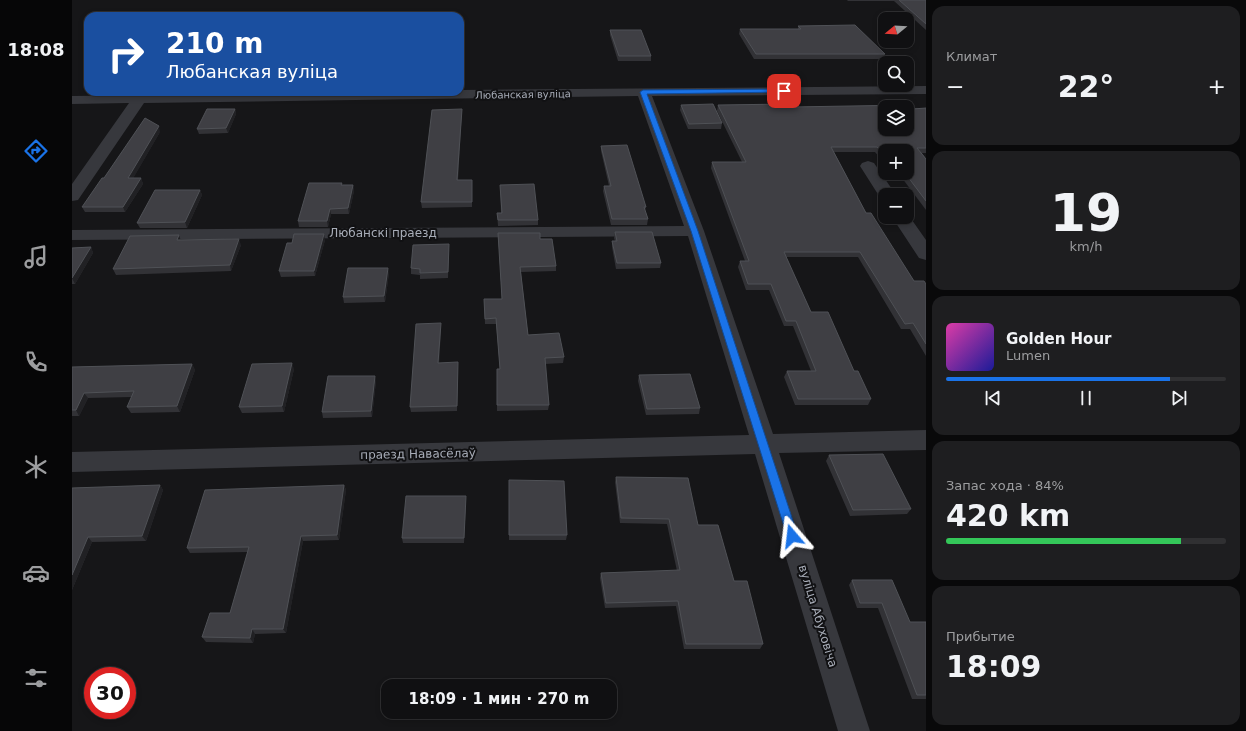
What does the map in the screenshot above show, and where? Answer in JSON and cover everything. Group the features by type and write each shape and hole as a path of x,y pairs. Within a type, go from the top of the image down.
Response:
{"street":[{"name":"Любанская вуліца","path":"464,95 926,90"},
{"name":"вуліца Абуховіча","path":"643,92 695,231 854,731"},
{"name":"Любанская вуліца","path":"72,100 391,96"},
{"path":"72,196 139,100"},
{"path":"868,166 882,188"},
{"path":"906,224 926,254"},
{"name":"Любанскі праезд","path":"72,235 695,231"},
{"name":"праезд Навасёлаў","path":"72,462 764,446 926,440"}],"building":[{"path":"899,0 926,0 926,24 914,12"},
{"path":"855,25 885,54 756,54 740,29 801,29 798,26"},
{"path":"610,30 641,30 651,56 619,56"},
{"path":"713,104 722,123 689,124 681,105"},
{"path":"789,104 791,107 878,106 878,136 914,136 914,109 926,108 926,148 917,148 926,159 926,201 910,180 914,180 914,144 878,144 878,148 831,147 866,213 871,213 914,281 924,281 926,284 926,344 913,323 905,324 860,252 784,252 811,312 828,312 854,371 858,371 871,399 798,399 787,371 816,371 796,321 786,321 771,284 748,284 740,261 749,261 712,162 746,162 718,105"},
{"path":"207,109 235,109 226,128 197,129"},
{"path":"462,109 457,180 472,180 472,202 421,202 432,110"},
{"path":"145,118 159,126 128,178 141,178 123,207 82,207 102,178 104,178"},
{"path":"627,145 646,207 644,207 648,219 612,219 604,186 611,186 601,146"},
{"path":"309,183 342,183 341,185 353,185 348,208 330,209 327,221 298,221"},
{"path":"534,184 538,220 498,220 497,213 502,213 500,185"},
{"path":"155,190 200,190 185,222 137,223"},
{"path":"615,232 652,232 661,263 617,263 612,241 617,241"},
{"path":"498,233 540,233 540,239 552,239 556,266 520,267 528,335 559,333 564,357 545,358 549,405 497,405 497,369 500,369 496,318 485,319 484,299 502,299"},
{"path":"294,234 324,234 314,271 279,271 287,243 292,243"},
{"path":"179,235 177,240 239,239 230,265 113,269 130,236"},
{"path":"449,244 448,272 420,273 420,269 411,268 413,245"},
{"path":"91,247 72,278 72,248"},
{"path":"348,268 388,268 384,296 343,297"},
{"path":"441,323 438,363 458,362 457,406 410,407 416,324"},
{"path":"292,363 282,406 239,407 252,364"},
{"path":"192,364 177,406 127,407 134,391 84,393 76,410 72,410 72,367"},
{"path":"690,374 700,408 647,409 639,375"},
{"path":"328,376 375,376 371,411 322,412"},
{"path":"883,454 911,509 853,510 829,455"},
{"path":"616,477 688,478 698,525 718,525 734,581 747,581 763,644 686,644 678,601 606,603 601,573 680,570 669,519 621,518"},
{"path":"509,480 564,481 567,535 509,535"},
{"path":"160,485 142,536 88,537 72,575 72,488"},
{"path":"344,485 337,535 301,536 283,629 252,629 250,638 202,637 210,613 230,613 249,547 187,548 205,490"},
{"path":"406,496 466,496 464,538 402,538"},
{"path":"852,580 892,580 910,622 926,622 926,695 917,695 882,603 860,603"}],"route":[{"path":"784,91 643,92 695,231 792,536"}]}
